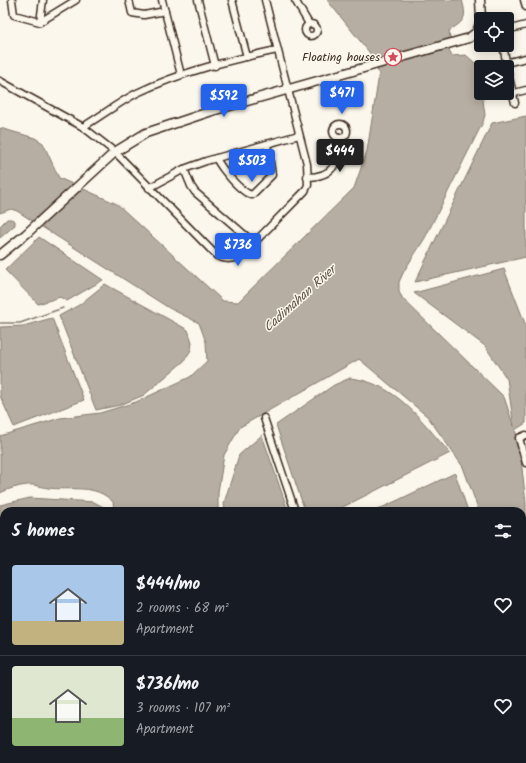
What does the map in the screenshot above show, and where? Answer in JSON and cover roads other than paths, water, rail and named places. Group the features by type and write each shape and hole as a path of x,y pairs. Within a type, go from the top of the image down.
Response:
{"main road":[{"path":"480,0 481,12"},
{"path":"0,255 26,234 116,152 146,133 212,111 375,66 469,38 474,34"}],"street":[{"path":"12,0 14,15 40,22 76,0"},
{"path":"40,22 43,0"},
{"path":"128,0 132,13 138,14 165,11"},
{"path":"162,0 181,75"},
{"path":"198,0 215,66"},
{"path":"232,0 247,57"},
{"path":"0,81 83,128 116,152 216,256 229,260 242,255 253,242 305,191 308,185 307,164 265,0"},
{"path":"295,0 309,24"},
{"path":"524,0 526,7"},
{"path":"514,28 526,25"},
{"path":"83,128 136,94 181,75 277,50"},
{"path":"514,63 526,58"},
{"path":"515,103 514,93 526,90"},
{"path":"149,188 184,170 216,158 299,135"},
{"path":"307,177 323,175 334,166 340,154 339,138"},
{"path":"216,158 222,169 246,193 252,195 272,175 267,144"},
{"path":"184,170 195,192 253,242"},
{"path":"264,418 294,507"},
{"path":"526,435 519,438 526,463"}],"water":[{"name":"Cadimahan River","path":"327,0 462,0 464,16 461,22 449,31 451,43 449,51 452,56 466,55 474,62 474,100 483,100 485,115 483,122 425,238 404,271 399,282 399,292 403,299 504,397 514,427 507,379 485,346 414,293 504,269 526,326 526,423 515,430 519,442 526,507 478,507 463,467 428,417 359,359 240,427 224,455 218,492 218,507 114,507 113,502 106,496 91,490 57,489 35,485 20,486 0,493 0,436 60,418 100,413 136,402 190,377 207,361 206,342 199,323 169,308 17,211 11,209 0,213 0,128 35,138 43,143 59,178 117,204 223,301 238,302 354,188 367,151 379,75 373,57"},
{"path":"526,116 526,257 415,282 492,123"},
{"path":"7,219 15,221 15,225 0,238 0,226"},
{"path":"39,237 103,280 67,301 60,297 38,304 5,270"},
{"path":"105,284 188,330 192,342 191,350 184,361 144,395 120,405 96,410 59,316 79,305"},
{"path":"52,318 84,400 14,427 0,396 0,327 23,326"},
{"path":"350,378 367,381 395,395 407,405 450,453 343,507 304,507 276,425 334,385"},
{"path":"262,435 287,507 224,507 224,503 239,455"},
{"path":"455,473 467,507 383,507"},
{"path":"30,498 94,502 103,507 0,507 0,505"}],"waterway":[{"path":"0,323 20,323 63,308"}],"place":[{"name":"Floating houses","path":"393,57"}]}
